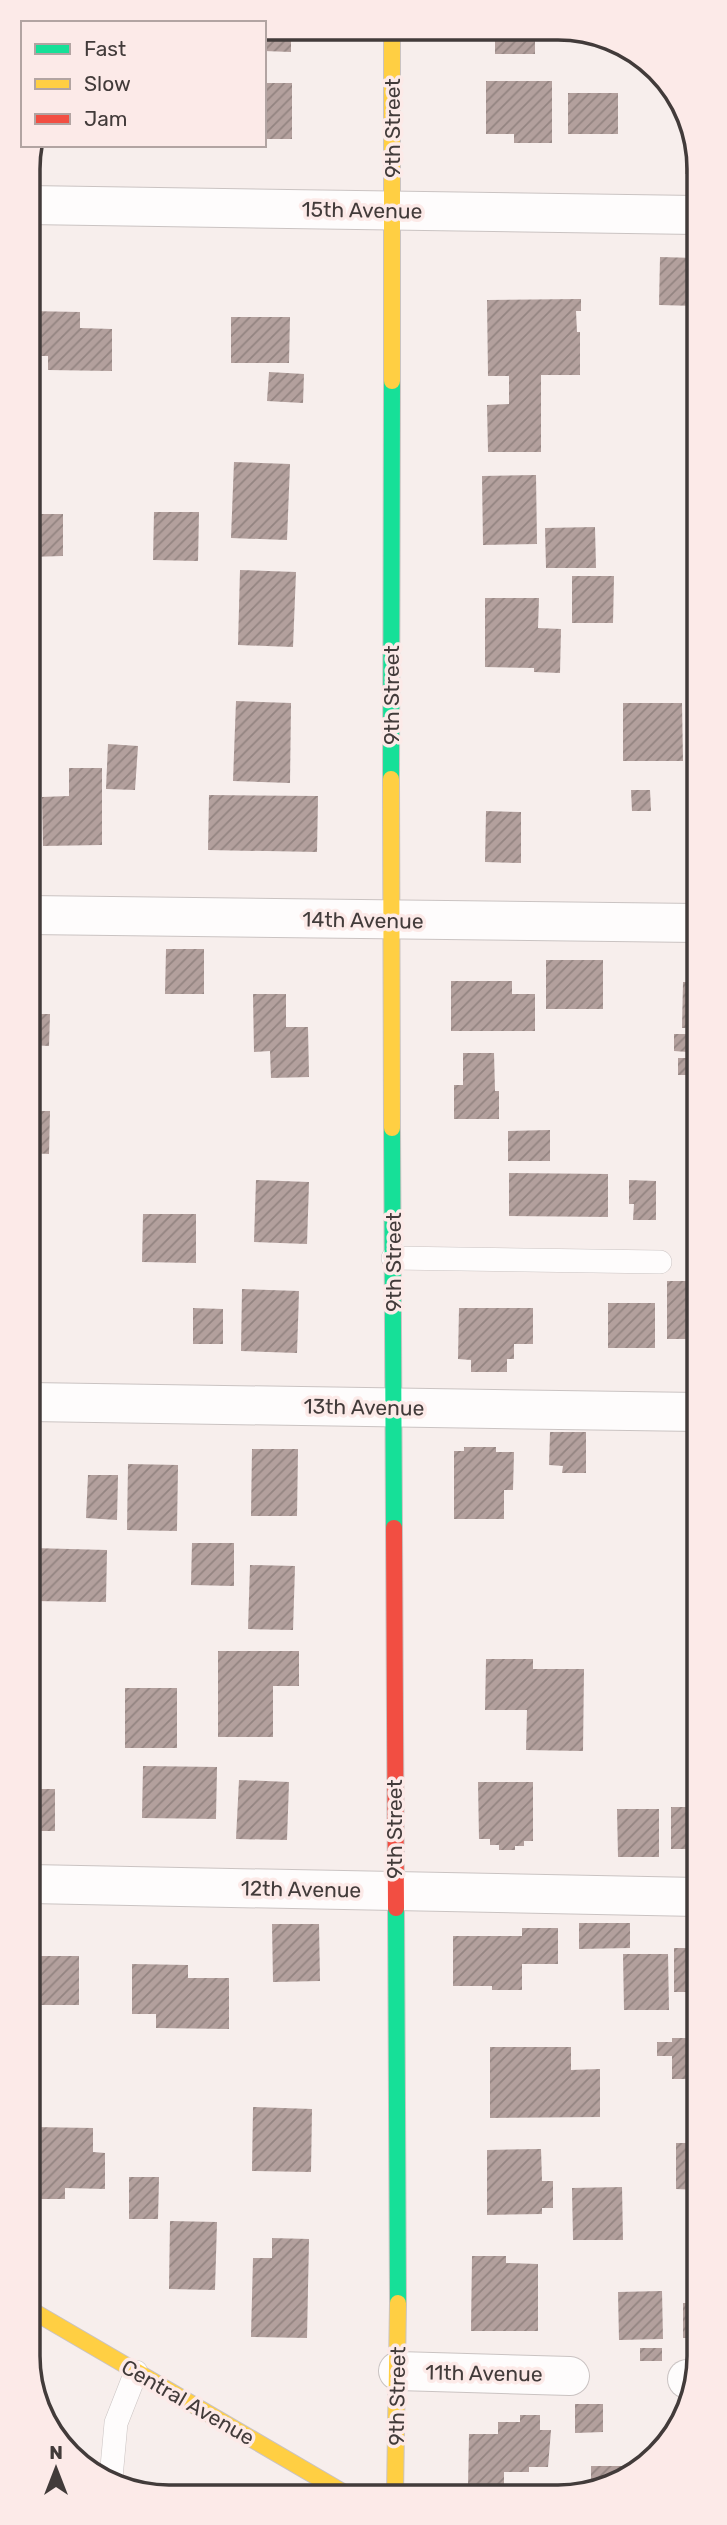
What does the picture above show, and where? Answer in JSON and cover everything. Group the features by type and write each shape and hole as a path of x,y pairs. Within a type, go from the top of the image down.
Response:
{"street":[{"name":"9th Street","path":"392,40 392,1408 398,2371 394,2485"},
{"name":"15th Avenue","path":"41,205 687,215"},
{"name":"14th Avenue","path":"41,915 687,923"},
{"name":"13th Avenue","path":"40,1402 686,1412"},
{"name":"12th Avenue","path":"40,1884 686,1897"},
{"name":"Central Avenue","path":"40,2316 331,2485"},
{"name":"11th Avenue","path":"398,2371 569,2376"}],"lane":[{"path":"393,1258 660,1262"},
{"path":"112,2471 116,2423 136,2372"}],"building":[{"path":"495,40 535,40 535,54 495,54"},
{"path":"266,41 291,41 291,52 266,51"},
{"path":"486,81 552,81 552,143 514,143 514,134 486,134"},
{"path":"266,83 292,83 292,139 266,139"},
{"path":"568,93 618,93 618,134 568,134"},
{"path":"685,148 687,170 685,174"},
{"path":"660,257 687,258 687,306 659,305"},
{"path":"581,299 581,311 576,311 577,332 580,332 580,375 541,375 541,452 488,452 487,405 509,404 509,376 488,376 487,300"},
{"path":"41,311 80,312 80,328 112,329 112,371 48,370 48,356 41,356"},
{"path":"231,317 290,317 289,363 231,363"},
{"path":"269,372 304,374 303,403 267,401"},
{"path":"234,462 290,464 287,540 231,538"},
{"path":"536,475 537,544 483,545 482,476"},
{"path":"154,512 199,512 198,561 153,560"},
{"path":"41,514 63,514 63,556 41,557"},
{"path":"595,527 596,568 546,568 545,528"},
{"path":"240,570 296,572 293,647 238,645"},
{"path":"572,576 614,576 613,623 572,623"},
{"path":"485,598 539,598 538,628 561,629 560,673 534,672 534,668 485,667"},
{"path":"236,701 291,703 290,783 233,781"},
{"path":"623,703 682,703 683,761 623,761"},
{"path":"108,744 138,746 135,790 106,789"},
{"path":"69,768 102,768 102,845 43,846 42,797 69,796"},
{"path":"631,790 650,790 651,811 632,811"},
{"path":"209,795 318,796 317,852 208,850"},
{"path":"486,811 521,812 521,863 485,862"},
{"path":"166,949 204,949 204,994 165,994"},
{"path":"546,960 603,960 603,1009 546,1009"},
{"path":"451,981 512,981 512,994 535,994 535,1031 451,1031"},
{"path":"683,982 687,982 687,1028 682,1028"},
{"path":"253,994 286,994 286,1027 308,1027 309,1077 271,1078 270,1051 254,1052"},
{"path":"41,1014 50,1014 49,1046 41,1046"},
{"path":"674,1034 687,1034 687,1052 674,1051"},
{"path":"463,1053 494,1053 495,1091 499,1091 499,1119 454,1119 454,1085 463,1085"},
{"path":"678,1058 687,1058 687,1075 678,1075"},
{"path":"41,1111 50,1111 49,1154 41,1154"},
{"path":"550,1130 550,1161 508,1161 508,1131"},
{"path":"509,1173 608,1174 608,1217 509,1216"},
{"path":"256,1180 309,1182 307,1244 254,1242"},
{"path":"629,1180 656,1181 656,1220 633,1220 634,1204 629,1204"},
{"path":"143,1214 196,1214 196,1263 142,1262"},
{"path":"667,1281 686,1281 686,1339 667,1339"},
{"path":"242,1289 299,1291 297,1353 241,1351"},
{"path":"608,1303 655,1303 655,1348 608,1348"},
{"path":"193,1308 223,1309 223,1344 193,1344"},
{"path":"459,1308 533,1308 533,1344 514,1344 514,1359 507,1359 507,1372 471,1372 471,1360 458,1359"},
{"path":"550,1432 586,1432 586,1473 562,1473 563,1466 549,1465"},
{"path":"464,1447 496,1447 496,1452 514,1452 513,1490 504,1490 504,1519 454,1519 454,1451 464,1451"},
{"path":"252,1449 298,1449 297,1516 251,1516"},
{"path":"128,1464 178,1465 177,1531 127,1530"},
{"path":"88,1475 118,1475 117,1520 86,1518"},
{"path":"192,1543 234,1543 234,1586 191,1585"},
{"path":"40,1548 107,1550 106,1602 40,1601"},
{"path":"250,1565 295,1566 293,1630 248,1629"},
{"path":"218,1651 299,1651 299,1686 273,1686 273,1737 218,1737"},
{"path":"486,1659 533,1659 533,1669 584,1669 583,1751 526,1750 527,1710 485,1710"},
{"path":"125,1688 177,1688 177,1748 125,1748"},
{"path":"143,1766 217,1767 216,1819 142,1818"},
{"path":"239,1780 289,1782 287,1840 236,1839"},
{"path":"478,1782 533,1782 533,1841 524,1841 524,1846 515,1846 515,1850 499,1850 499,1845 490,1845 490,1839 479,1839"},
{"path":"40,1789 55,1789 55,1831 40,1831"},
{"path":"671,1807 686,1807 686,1849 671,1849"},
{"path":"617,1809 659,1809 659,1857 618,1857"},
{"path":"579,1923 630,1923 630,1948 579,1949"},
{"path":"272,1924 319,1924 320,1981 273,1982"},
{"path":"522,1928 558,1928 558,1964 522,1964 522,1990 492,1990 492,1986 453,1986 453,1936 522,1936"},
{"path":"674,1948 686,1948 686,1992 674,1992"},
{"path":"623,1954 668,1954 669,2010 624,2010"},
{"path":"40,1956 79,1956 79,2005 40,2005"},
{"path":"132,1964 188,1965 188,1978 229,1978 229,2029 156,2028 156,2014 132,2014"},
{"path":"672,2038 686,2038 686,2079 672,2079 672,2056 657,2056 657,2042 672,2042"},
{"path":"490,2047 571,2047 571,2070 600,2069 600,2117 490,2118"},
{"path":"253,2107 312,2109 311,2172 252,2171"},
{"path":"40,2127 93,2128 93,2152 105,2153 105,2189 65,2188 65,2199 40,2199"},
{"path":"676,2143 686,2143 686,2189 676,2189"},
{"path":"541,2149 542,2181 553,2181 553,2208 542,2208 542,2214 487,2215 487,2150"},
{"path":"129,2177 159,2177 158,2219 129,2219"},
{"path":"622,2187 623,2240 573,2240 572,2188"},
{"path":"170,2221 217,2222 215,2290 169,2289"},
{"path":"272,2238 309,2239 307,2338 251,2337 253,2258 272,2258"},
{"path":"472,2256 506,2256 506,2263 538,2264 538,2331 471,2331"},
{"path":"662,2291 663,2339 619,2340 618,2292"},
{"path":"683,2303 686,2303 686,2338 683,2338"},
{"path":"640,2348 662,2348 662,2361 640,2361"},
{"path":"575,2404 603,2404 603,2432 575,2433"},
{"path":"520,2415 540,2415 540,2430 551,2430 548,2467 529,2467 529,2472 504,2472 504,2485 468,2485 469,2434 498,2434 498,2422 520,2422"},
{"path":"591,2466 624,2466 599,2478 591,2480"}],"traffic: fast":[{"path":"391,779 392,381"},
{"path":"392,1128 394,1528"},
{"path":"396,1908 398,2303"}],"traffic: slow":[{"path":"392,40 392,381"},
{"path":"391,779 392,1128"},
{"path":"395,2485 398,2303"},
{"path":"40,2315 331,2485"}],"traffic: jam":[{"path":"394,1528 396,1908"}]}
